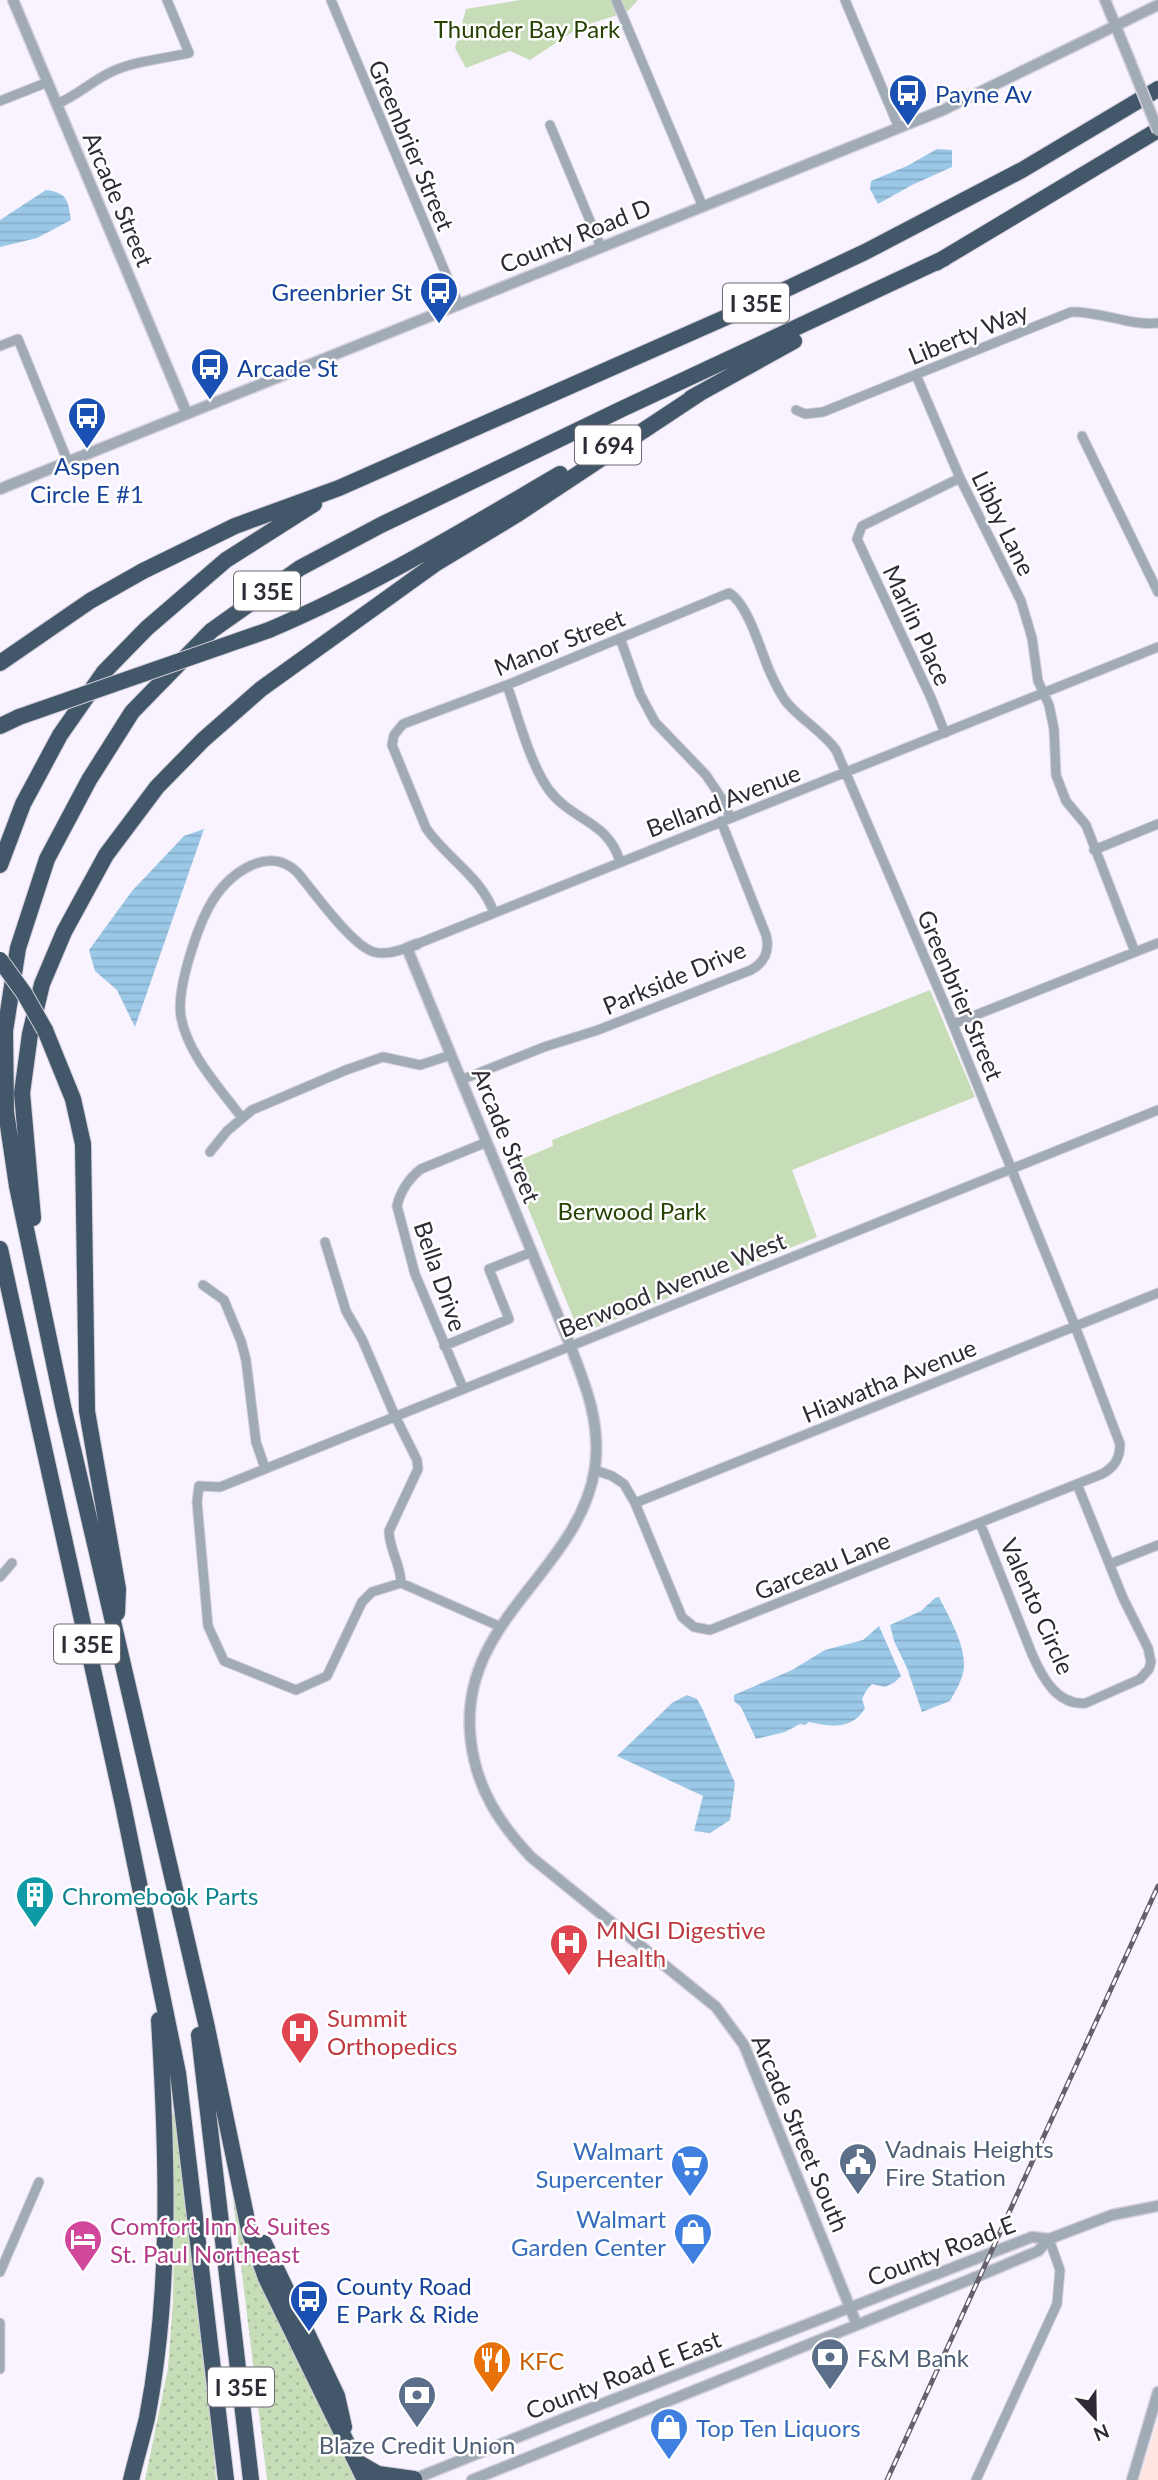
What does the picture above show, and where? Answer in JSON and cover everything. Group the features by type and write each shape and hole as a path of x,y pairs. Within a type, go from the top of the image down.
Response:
{"highway":[{"name":"I 35E","path":"0,866 23,804 60,735 104,672 147,628 226,560 339,488 717,321 865,251 1023,170 1158,89"},
{"name":"I 35E","path":"251,2480 202,2056 180,1912 63,1406 17,1186 6,1112 5,1031 18,948 47,859 89,780 132,712 211,631 300,568 381,525 945,258 1158,131"},
{"name":"I 694","path":"0,726 270,630 331,604 401,567 700,393 945,258"},
{"path":"32,1256 33,1223 22,1093 30,1034 42,984 64,932 106,855 156,787 251,697 291,667 435,564 516,515 700,393"},
{"path":"0,663 90,601 143,571 235,526 339,488"},
{"path":"0,960 24,993 45,1030 73,1099 83,1144 87,1411 118,1588 116,1637"},
{"name":"I 35E","path":"0,1249 155,1955 178,2073 226,2480"},
{"path":"0,1290 18,1334"},
{"path":"180,1912 249,2230 266,2278 365,2480"},
{"path":"131,2480 147,2417 155,2362 164,2254 164,2129 155,1955"},
{"path":"354,2459 378,2474 413,2480"}],"street":[{"name":"Arcade Street","path":"13,0 187,414"},
{"path":"57,104 121,68 190,53 167,0"},
{"name":"Greenbrier Street","path":"331,0 459,305"},
{"path":"616,0 703,206"},
{"path":"845,0 899,128"},
{"path":"1105,0 1158,131"},
{"name":"County Road D","path":"0,489 943,110 1158,5"},
{"path":"0,101 48,82"},
{"path":"550,125 601,247"},
{"name":"Liberty Way","path":"796,410 805,414 823,412 1071,312 1095,313 1139,324 1158,323"},
{"path":"0,346 18,339 68,462"},
{"name":"Libby Lane","path":"916,375 960,478 1021,601 1043,693"},
{"path":"1082,436 1158,592"},
{"name":"Marlin Place","path":"945,733 925,684 858,545 858,533 867,523 960,478"},
{"name":"Greenbrier Street","path":"729,593 738,599 786,701 829,741 845,773 953,1024 1118,1437"},
{"name":"Manor Street","path":"494,913 476,879 433,838 420,817 392,745 394,735 403,724 729,593"},
{"path":"621,638 640,694 655,722 706,775 720,794 730,817"},
{"name":"Belland Avenue","path":"242,1118 198,1057 185,1031 180,1007 182,982 204,917 224,886 245,869 269,860 285,863 298,873 359,944 385,953 412,946 1158,647"},
{"path":"507,684 544,783 560,803 610,838 620,862"},
{"path":"1043,693 1049,705 1054,729 1056,775 1066,801 1086,825 1135,952"},
{"name":"Parkside Drive","path":"461,1080 544,1047 598,1030 751,970 760,963 768,950 766,935 721,821"},
{"path":"1094,850 1158,824"},
{"path":"953,1024 1158,943"},
{"name":"Arcade Street","path":"412,946 451,1055 591,1398 597,1434 595,1470"},
{"path":"210,1152 242,1118 264,1103 374,1059 391,1057 420,1065 451,1055"},
{"name":"Berwood Avenue West","path":"401,1583 382,1587 362,1602 327,1676 296,1690 224,1661 208,1626 197,1502 199,1486 220,1487 1158,1110"},
{"name":"Bella Drive","path":"463,1388 407,1252 397,1206 399,1196 413,1175 421,1169 487,1142"},
{"path":"325,1242 346,1311 369,1352 395,1416 418,1460 418,1469 389,1531 389,1539 401,1572 401,1583 501,1627"},
{"path":"444,1346 509,1319 489,1269 532,1252"},
{"path":"203,1285 224,1300 241,1341 246,1360 256,1442 265,1468"},
{"name":"Hiawatha Avenue","path":"635,1503 1158,1293"},
{"name":"Garceau Lane","path":"595,1470 624,1484 635,1503 678,1611 687,1623 701,1630 715,1629 1102,1474 1114,1465 1120,1452 1118,1437"},
{"name":"Arcade Street South","path":"595,1470 583,1506 566,1537 486,1648 477,1673 470,1710 473,1759 480,1783 493,1811 510,1835 531,1857 716,2007 744,2045 857,2325"},
{"name":"Valento Circle","path":"980,1523 1035,1661 1056,1694 1071,1703 1086,1703 1136,1682 1149,1669 1151,1662 1148,1647 1133,1619 1077,1484"},
{"path":"1110,1564 1158,1545"},
{"path":"0,1577 12,1563"},
{"path":"0,2271 38,2182"},
{"name":"County Road E","path":"857,2325 1038,2251 1049,2239 1112,2215 1158,2206"},
{"name":"County Road E","path":"850,2309 1032,2237 1049,2239"},
{"path":"976,2480 1057,2304 1060,2270 1049,2239"},
{"name":"County Road E East","path":"413,2480 563,2419 850,2309"},
{"path":"0,2323 0,2369"},
{"name":"County Road E East","path":"472,2480 857,2325"},
{"path":"1132,2480 1158,2392"}],"shaded area":[{"path":"1158,2419 1158,2480 1139,2480 1147,2455"}],"green space":[{"name":"Thunder Bay Park","path":"520,0 638,0 627,12 580,27 530,60 510,51 466,68 455,48 466,9"},
{"name":"Berwood Park","path":"930,990 975,1097 792,1170 817,1237 580,1334 510,1164 553,1146 552,1140"},
{"path":"175,2113 216,2480 145,2480 168,2368 174,2239 170,2115"},
{"path":"234,2189 262,2273 300,2366 357,2480 267,2480 232,2191"}],"water":[{"path":"937,149 952,150 952,167 878,204 870,189 871,181 907,166"},
{"path":"46,190 59,193 66,199 71,220 37,238 0,247 0,220"},
{"path":"204,829 135,1027 117,990 95,971 89,950 132,891 184,836"},
{"path":"939,1597 959,1639 964,1670 950,1701 922,1712 890,1625 921,1611"},
{"path":"879,1626 901,1676 885,1687 872,1684 862,1699 865,1708 860,1715 840,1725 809,1722 785,1732 756,1739 741,1707 734,1701 734,1695 792,1670 825,1650 863,1640"},
{"path":"687,1695 697,1699 702,1708 735,1783 730,1820 710,1833 694,1831 703,1796 617,1756 672,1703"}],"railway":[{"path":"887,2480 1158,1886"}],"place":[{"name":"Payne Av","path":"908,127"},
{"name":"Greenbrier St","path":"439,325"},
{"name":"Arcade St","path":"210,401"},
{"name":"Aspen Circle E #1","path":"87,450"},
{"name":"Chromebook Parts","path":"35,1929"},
{"name":"MNGI Digestive Health","path":"569,1977"},
{"name":"Summit Orthopedics","path":"300,2065"},
{"name":"Vadnais Heights Fire Station","path":"858,2196"},
{"name":"Walmart Supercenter","path":"690,2198"},
{"name":"Walmart Garden Center","path":"693,2266"},
{"name":"Comfort Inn & Suites St. Paul Northeast","path":"83,2273"},
{"name":"County Road E Park & Ride","path":"309,2333"},
{"name":"F&M Bank","path":"830,2391"},
{"name":"KFC","path":"492,2394"},
{"name":"Blaze Credit Union","path":"417,2429"},
{"name":"Top Ten Liquors","path":"669,2461"}]}
